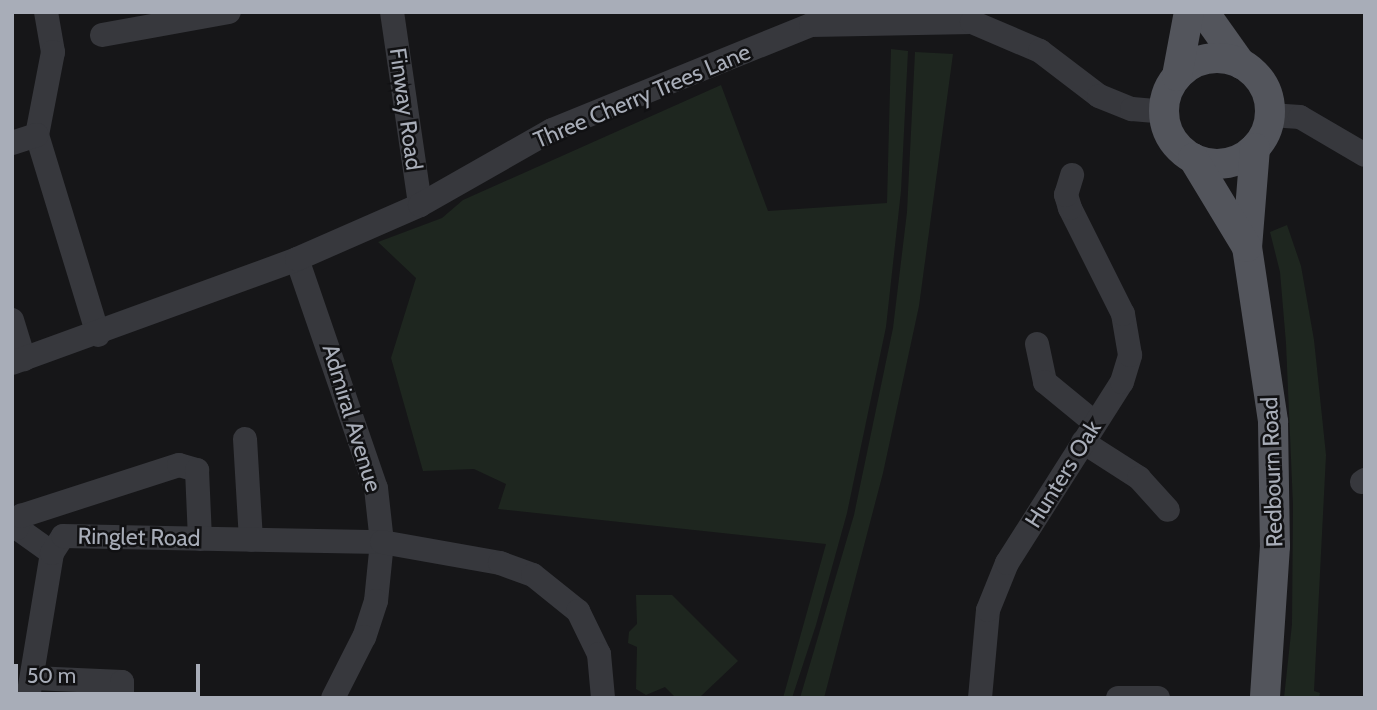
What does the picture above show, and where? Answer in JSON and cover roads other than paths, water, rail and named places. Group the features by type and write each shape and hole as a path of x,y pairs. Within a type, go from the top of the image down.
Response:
{"main road":[{"path":"1189,12 1177,76 1164,111 1172,139 1193,158 1225,163 1255,148 1270,115 1263,85 1241,64 1204,12"},
{"path":"1177,76 1196,62 1211,58 1241,64"},
{"name":"Redbourn Road","path":"1255,148 1247,247 1273,422 1275,546 1265,698"},
{"name":"Redbourn Road","path":"1193,158 1247,247"}],"street":[{"path":"46,12 53,52 37,135 98,335"},
{"path":"102,35 229,12"},
{"name":"Finway Road","path":"391,12 420,205"},
{"name":"Three Cherry Trees Lane","path":"18,361 98,335 297,259 420,205 552,130 811,25 972,22 1040,51 1099,96 1132,109 1164,111"},
{"path":"1270,115 1300,117 1365,155"},
{"path":"12,143 37,135"},
{"name":"Hunters Oak","path":"980,698 988,610 1007,563 1122,382 1130,355 1123,314 1104,251 1079,229 1066,195 1072,175"},
{"name":"Admiral Avenue","path":"297,259 376,488 382,542 376,601 364,637 333,698"},
{"path":"12,320 18,361"},
{"path":"1037,344 1045,382 1089,432 1139,478 1168,510"},
{"path":"245,439 251,540"},
{"path":"52,553 17,528 21,516 179,465 197,470 200,539"},
{"name":"Ringlet Road","path":"30,688 52,553 63,536 382,542 500,563 558,590 578,611 599,654 603,698"},
{"path":"30,688 122,682 122,698"},
{"path":"1118,698 1158,698"}]}
